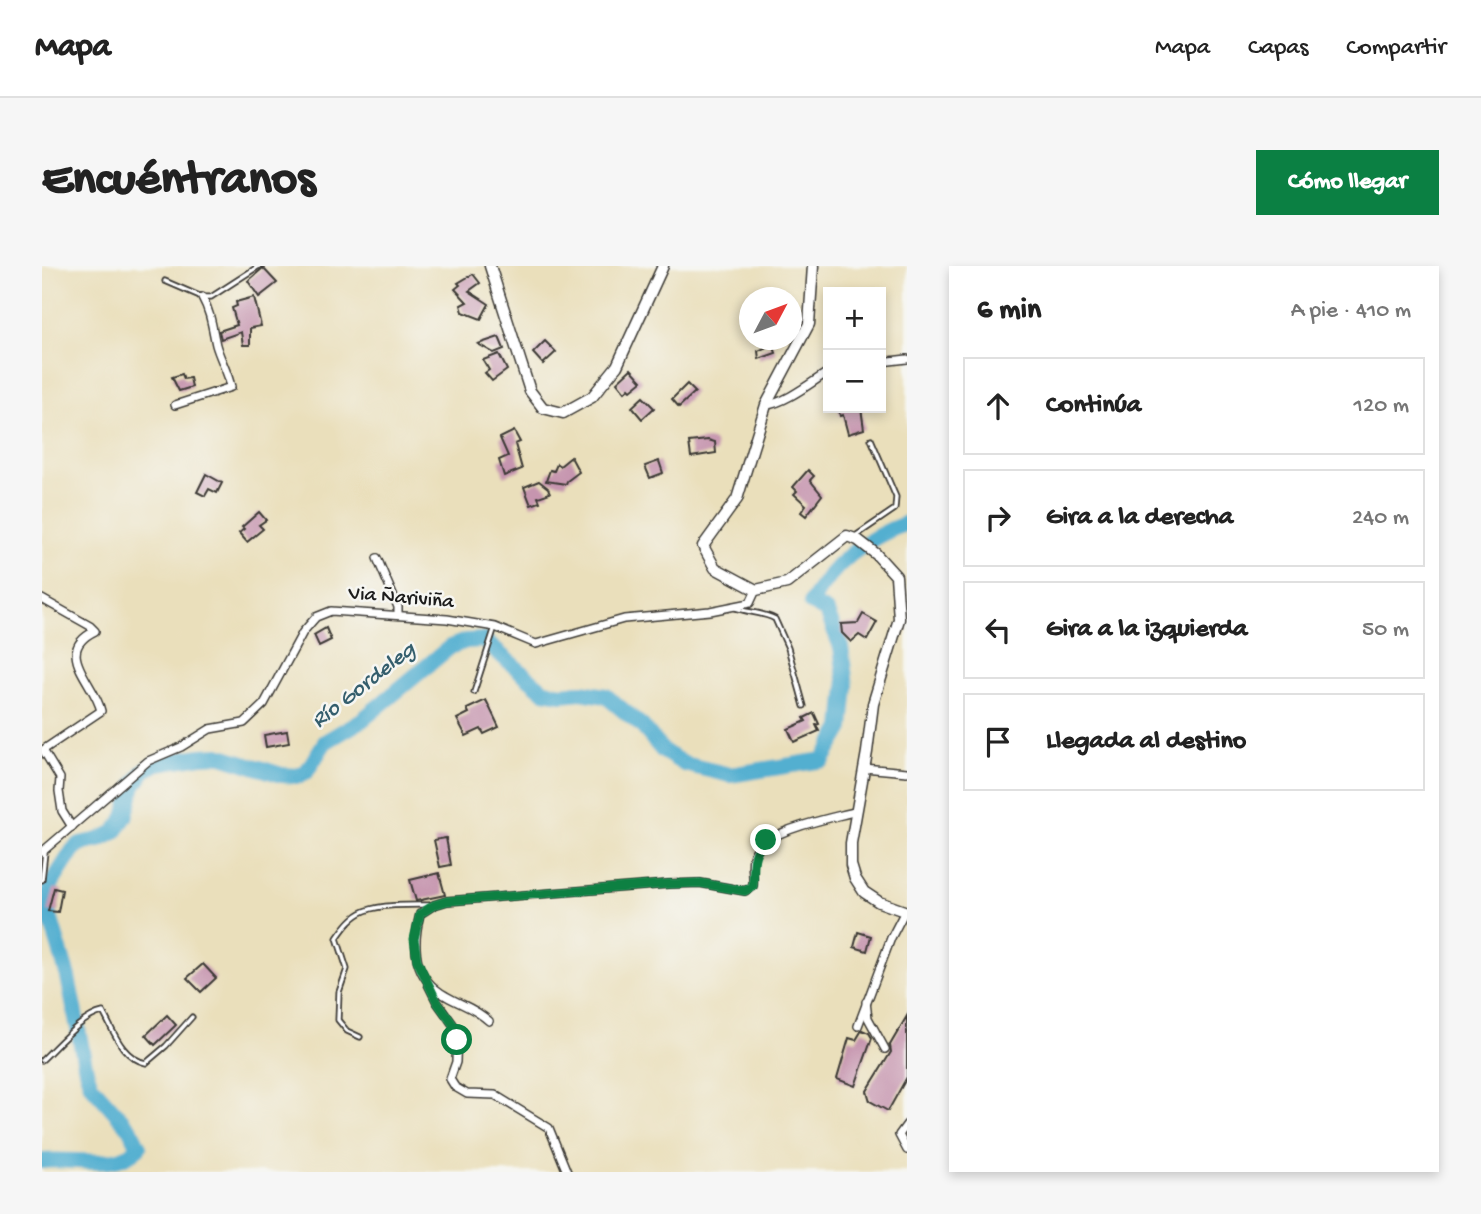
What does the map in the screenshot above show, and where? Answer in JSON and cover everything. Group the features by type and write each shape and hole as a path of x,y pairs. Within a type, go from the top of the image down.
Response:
{"street":[{"path":"490,266 530,390 543,408 563,413 592,397 617,366 663,266"},
{"path":"813,266 809,324 766,405 737,499 703,546 715,568 756,590 787,583 847,536 870,550 896,576 899,619 873,704 851,843 851,865 864,892 879,902 906,911 891,938 858,1026"},
{"path":"175,405 231,387 217,348 210,310 202,297"},
{"path":"886,361 907,359"},
{"path":"766,405 791,395 823,375"},
{"path":"377,558 398,607 398,615"},
{"name":"Via Ñariviña","path":"43,851 148,761 181,747 210,729 244,723 264,704 303,632 316,617 331,611 447,619 495,627 536,644 624,619 710,611 750,603 756,590"},
{"path":"42,599 95,631 82,638 75,651 78,666 101,711 43,750 60,778 62,811 72,827"},
{"path":"864,768 907,772"},
{"path":"567,1172 549,1128 495,1095 467,1094 455,1087 450,1079 456,1062 457,1030 437,1002 417,960 414,939 420,914 447,901 668,884 700,883 745,891 753,886 753,858 758,847 766,840 778,833 857,811"},
{"path":"428,983 446,996 467,1004 489,1021"},
{"path":"866,1002 869,1018 885,1049"},
{"path":"907,1124 899,1136 907,1150"}],"lane":[{"path":"165,281 202,297 211,297 259,266"},
{"path":"855,539 895,509 896,497 871,439"},
{"path":"731,607 746,613 772,616 775,619 788,648 804,706"},
{"path":"474,692 495,627"},
{"path":"42,880 43,851"},
{"path":"360,1037 347,1031 338,1020 339,992 347,970 337,938 349,921 365,911 401,905 434,905"},
{"path":"42,1060 77,1026 93,1014 103,1012 125,1053 136,1061 146,1063 166,1046 192,1017"}],"building":[{"path":"263,268 277,283 259,297 248,281"},
{"path":"473,274 480,283 469,291 489,304 481,319 463,312 461,305 467,302 455,289 460,285 458,283"},
{"path":"254,297 261,326 250,328 250,345 243,345 241,332 221,339 219,331 237,325 232,308 237,306 236,302"},
{"path":"499,337 504,349 494,353 478,344"},
{"path":"545,341 556,352 543,364 533,353"},
{"path":"775,350 776,353 759,359 758,351"},
{"path":"499,354 507,370 492,381 485,373 489,370 483,360"},
{"path":"631,369 642,381 625,392 617,382"},
{"path":"182,374 184,379 190,378 192,387 179,391 172,377"},
{"path":"687,384 695,392 679,407 672,399"},
{"path":"643,397 654,408 642,419 632,407"},
{"path":"839,413 862,413 864,429 848,434 843,415 840,416"},
{"path":"514,431 520,442 515,444 522,469 504,476 499,460 508,456 500,438"},
{"path":"689,442 715,442 716,453 691,457"},
{"path":"571,457 579,472 566,484 546,481 550,470 554,471 557,464 560,466"},
{"path":"659,461 663,473 650,478 645,466"},
{"path":"808,470 814,476 810,480 822,495 806,516 801,512 806,505 794,494 797,491 793,487"},
{"path":"206,474 222,483 217,493 209,489 205,496 197,492"},
{"path":"539,481 550,493 538,497 540,502 531,505 524,487"},
{"path":"259,512 266,520 259,525 263,529 247,542 239,533"},
{"path":"863,614 877,622 867,640 859,635 851,642 842,633 841,624 858,623"},
{"path":"326,628 331,640 319,646 314,635"},
{"path":"486,700 499,727 484,734 481,729 466,736 457,719 469,713 467,709"},
{"path":"814,713 819,731 794,742 788,729 806,721 804,718"},
{"path":"287,731 289,743 266,747 264,735"},
{"path":"446,838 451,865 440,867 434,840"},
{"path":"439,873 445,895 416,901 410,880"},
{"path":"54,888 62,890 58,912 48,911"},
{"path":"858,932 871,936 867,951 854,947"},
{"path":"203,964 216,978 201,992 187,978"},
{"path":"167,1015 176,1025 155,1045 146,1035"},
{"path":"907,1016 907,1077 888,1111 870,1101 867,1091 891,1052 890,1045"},
{"path":"862,1030 872,1038 855,1086 837,1079 849,1038 856,1040"}],"waterway":[{"name":"Río Gordeleg","path":"42,1161 107,1161 129,1155 139,1147 131,1130 91,1085 68,977 46,903 52,883 73,850 80,844 99,840 115,832 125,817 134,785 145,770 158,763 219,755 282,775 298,776 307,771 325,742 362,720 450,647 466,641 483,640 544,691 606,696 642,726 663,751 684,764 730,775 823,760 842,728 846,686 841,647 827,612 811,603 829,576 852,554 878,536 907,523"}],"route":[{"path":"457,1040 457,1030 437,1002 417,960 414,939 420,914 447,901 668,884 700,883 745,891 753,886 753,858 758,847 766,840"}]}
